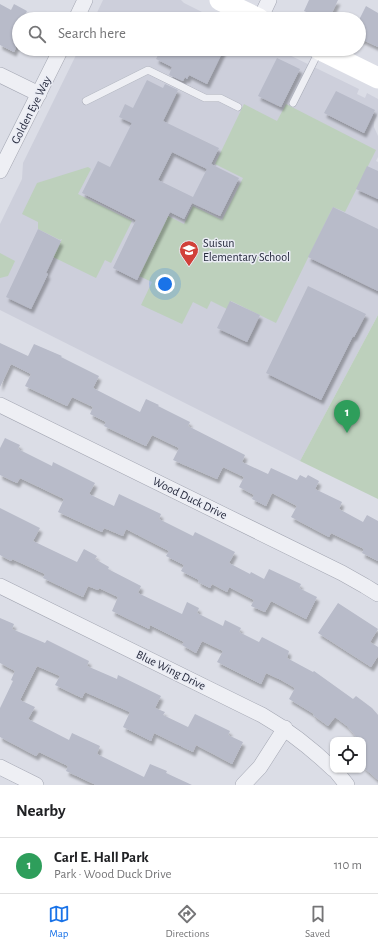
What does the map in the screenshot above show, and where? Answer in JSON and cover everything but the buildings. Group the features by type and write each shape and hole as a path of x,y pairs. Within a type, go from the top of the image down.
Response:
{"street":[{"path":"79,12 85,0"},
{"path":"220,0 245,12"},
{"path":"263,12 269,0"},
{"name":"Golden Eye Way","path":"0,171 58,56"},
{"path":"334,56 378,78"},
{"path":"0,76 39,94"},
{"name":"Wood Duck Drive","path":"0,405 342,573 378,594"},
{"name":"Blue Wing Drive","path":"0,586 285,728 330,765"},
{"path":"244,785 260,767 285,728"},
{"path":"0,767 36,785"},
{"name":"Blue Wing Drive","path":"337,773 347,785"}],"lane":[{"path":"293,103 316,56"},
{"path":"86,101 148,70 205,98 220,98 238,107"}],"shaded area":[{"path":"103,0 181,0 202,12 97,12"},
{"name":"Suisun Elementary School","path":"76,56 291,56 359,89 357,94 365,98 367,93 378,99 378,113 374,122 374,127 378,136 378,157 376,161 378,162 378,315 300,461 0,310 0,224 22,179 23,163"}],"green space":[{"path":"244,104 277,121 286,104 376,150 345,212 333,207 276,323 231,301 227,309 211,301 207,309 193,302 182,324 141,305 152,282 139,276 168,216 184,224 193,206 222,220 243,178 215,164"},
{"path":"88,167 91,169 78,194 132,221 111,263 105,260 96,278 53,257 62,239 60,240 38,229 38,222 22,214 37,183"},
{"path":"0,253 15,261 8,276 0,278"},
{"path":"378,315 378,499 300,461"}],"place":[{"name":"Suisun Elementary School","path":"189,267"},
{"name":"Carl E. Hall Park","path":"347,433"}]}
